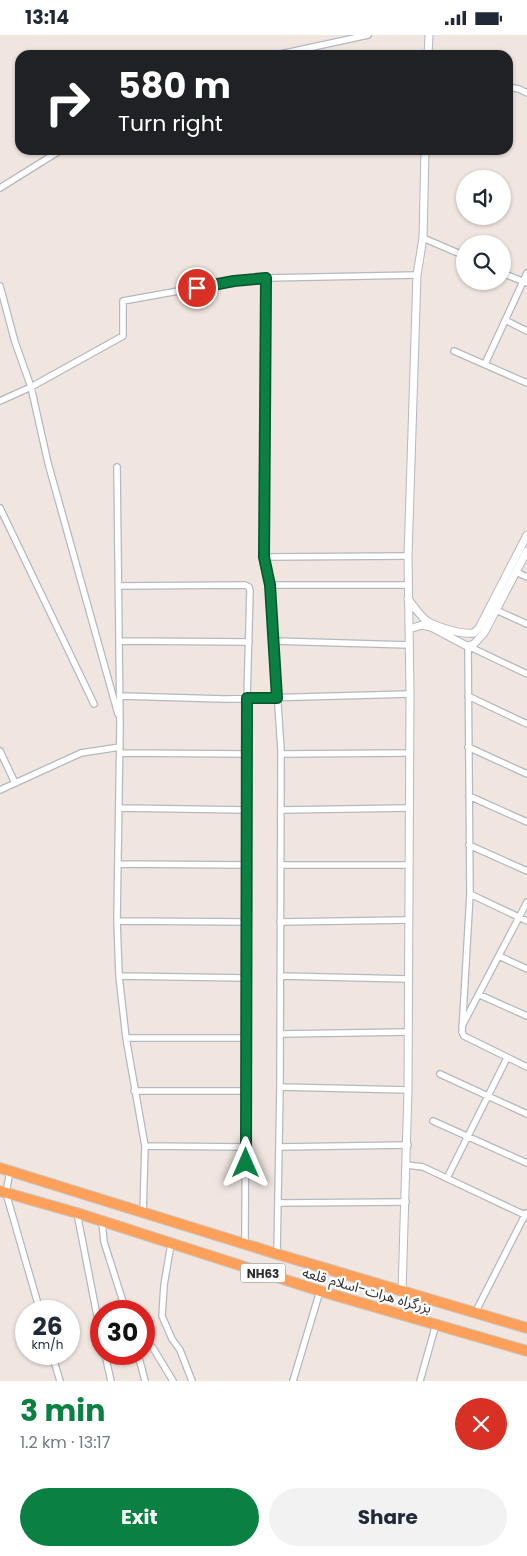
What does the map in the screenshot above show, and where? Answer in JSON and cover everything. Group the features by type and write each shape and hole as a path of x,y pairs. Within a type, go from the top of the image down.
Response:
{"highway":[{"name":"بزرگراه هرات-اسلام قلعه","path":"5,1169 142,1213 527,1328"},
{"name":"بزرگراه هرات-اسلام قلعه","path":"3,1192 77,1213 320,1291 527,1351"}],"street":[{"path":"299,50 368,35"},
{"path":"428,50 429,35"},
{"path":"513,88 527,93"},
{"path":"0,188 54,155"},
{"path":"402,1291 408,1145 410,694 408,556 418,275 424,238 424,155"},
{"path":"424,238 456,252"},
{"path":"485,364 505,320 525,283 527,273"},
{"path":"0,401 32,387 123,336 122,301 234,281 266,278 418,275"},
{"path":"511,277 525,283"},
{"path":"266,278 264,557 270,585 281,753 280,1087 277,1254"},
{"path":"0,286 15,342 32,387 48,463 109,678 120,726"},
{"path":"505,320 527,331"},
{"path":"454,351 527,383"},
{"path":"117,467 120,696 117,921 119,976 126,1037 145,1146 142,1213"},
{"path":"0,508 94,704"},
{"path":"408,599 430,623 464,633 474,633 479,628 527,535"},
{"path":"468,646 479,640 488,627 527,551"},
{"path":"264,557 408,556"},
{"path":"516,572 527,577"},
{"path":"118,585 245,585 249,587 250,591 247,698 246,1244"},
{"path":"270,585 408,585"},
{"path":"496,609 527,624"},
{"path":"409,629 422,625 431,627 527,674"},
{"path":"119,641 249,641"},
{"path":"274,641 409,645"},
{"path":"468,646 470,894 462,1028 464,1036 527,1067"},
{"path":"120,696 277,698 410,694"},
{"path":"468,697 527,724"},
{"path":"468,747 527,774"},
{"path":"0,790 81,753 120,750 247,754"},
{"path":"0,751 15,783"},
{"path":"281,753 410,753"},
{"path":"469,796 527,822"},
{"path":"119,808 247,810"},
{"path":"281,810 410,808"},
{"path":"469,845 527,871"},
{"path":"118,864 247,865"},
{"path":"280,865 409,865"},
{"path":"470,894 527,921"},
{"path":"462,1028 527,902"},
{"path":"280,922 409,920"},
{"path":"117,921 246,922"},
{"path":"499,956 527,969"},
{"path":"119,976 246,977"},
{"path":"280,976 409,979"},
{"path":"480,995 527,1016"},
{"path":"280,1034 408,1032"},
{"path":"126,1037 246,1038"},
{"path":"448,1178 506,1058"},
{"path":"440,1074 527,1114"},
{"path":"280,1087 408,1090"},
{"path":"134,1091 246,1091"},
{"path":"433,1121 527,1163"},
{"path":"279,1147 408,1145"},
{"path":"145,1146 246,1147"},
{"path":"407,1165 423,1167 526,1214 475,1313"},
{"path":"5,1169 3,1192 37,1300"},
{"path":"278,1203 406,1202"},
{"path":"77,1213 94,1300"},
{"path":"102,1222 104,1242 122,1300"},
{"path":"171,1244 164,1285 162,1316 172,1339 180,1350 192,1381"},
{"path":"293,1381 320,1291"},
{"path":"420,1381 436,1324"},
{"path":"155,1351 173,1381"},
{"path":"55,1365 60,1381"},
{"path":"107,1365 111,1381"},
{"path":"141,1365 145,1381"}],"route":[{"path":"197,288 234,281 266,278 264,557 270,585 277,698 247,698 246,1163"}]}
